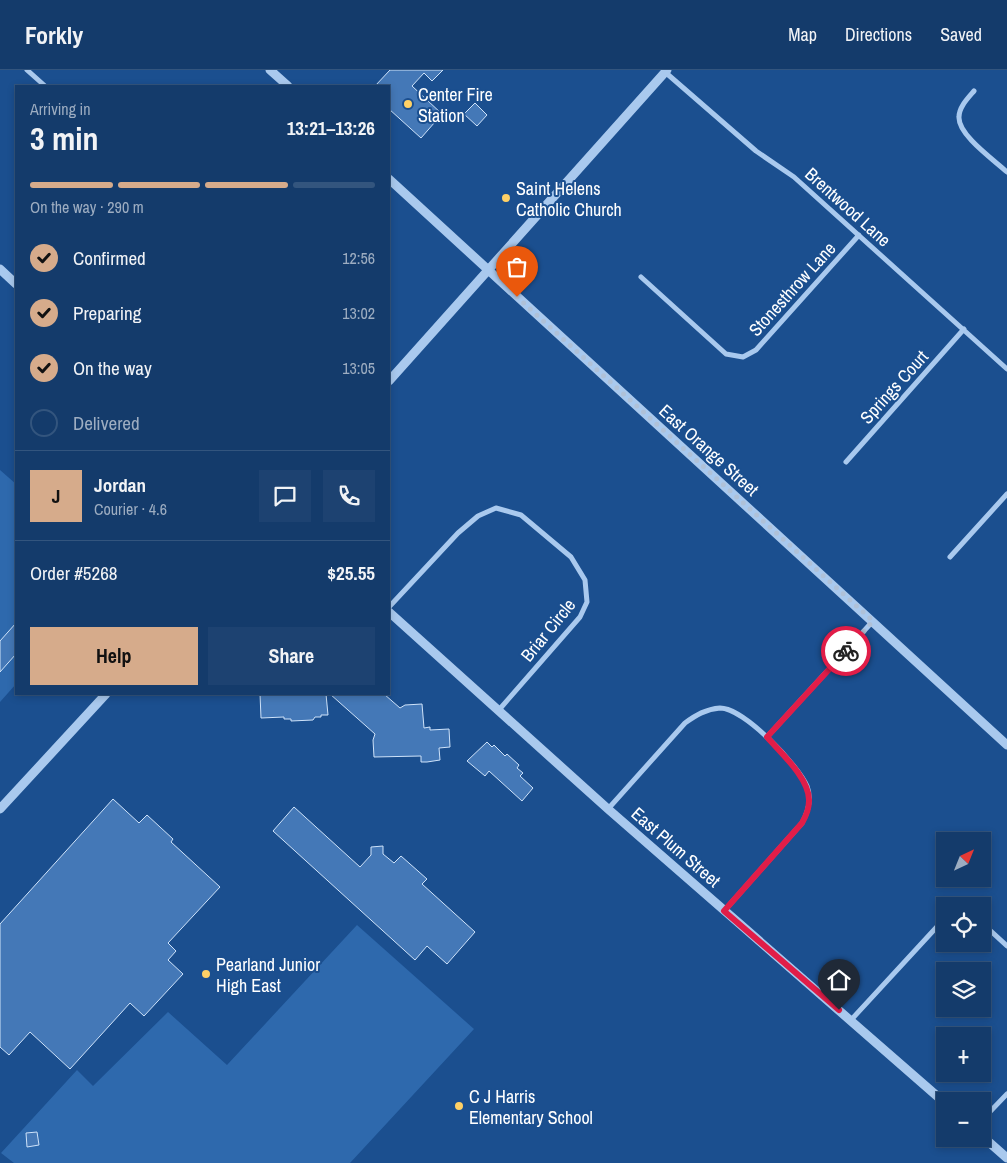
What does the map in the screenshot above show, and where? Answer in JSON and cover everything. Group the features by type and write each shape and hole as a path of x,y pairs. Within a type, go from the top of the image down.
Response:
{"street":[{"path":"27,70 44,85"},
{"path":"270,70 287,85"},
{"path":"390,380 666,71"},
{"name":"Brentwood Lane","path":"666,71 756,151 794,177 1007,369"},
{"path":"974,90 963,104 959,116 960,124 967,135 1007,172"},
{"name":"East Orange Street","path":"390,180 1007,745"},
{"name":"Stonesthrow Lane","path":"641,277 726,354 743,357 756,350 859,235"},
{"path":"0,269 15,283"},
{"name":"Springs Court","path":"846,462 964,330"},
{"path":"950,558 1007,494"},
{"name":"Briar Circle","path":"390,606 458,533 478,516 496,508 521,515 571,557 585,580 587,602 580,617 498,711"},
{"name":"East Plum Street","path":"390,613 608,809 936,1095"},
{"path":"767,737 873,621"},
{"path":"0,809 105,695"},
{"path":"608,809 685,723 706,710 721,708 732,711 745,718 767,737 807,786 810,800 808,812 802,823 724,911"},
{"path":"851,1020 936,928"},
{"path":"991,931 1007,946"},
{"path":"991,1111 1007,1094"},
{"path":"991,1144 1007,1158"}],"shaded area":[{"path":"0,470 15,483 15,685 0,702"},
{"path":"357,925 474,1029 350,1163 14,1163 1,1153 77,1070 93,1086 168,1012 227,1065"}],"building":[{"path":"390,70 443,70 432,81 424,73 412,86 442,114 421,138 390,110 390,85 376,85"},
{"path":"475,103 487,115 477,126 464,114"},
{"path":"15,624 15,655 0,672 0,641"},
{"path":"260,695 326,695 328,715 315,717 313,720 291,721 291,719 284,719 284,717 261,718"},
{"path":"331,695 385,695 400,708 405,705 422,704 424,728 430,727 430,730 449,729 450,747 439,748 440,760 427,762 421,762 421,756 374,757 373,740 375,734"},
{"path":"487,742 492,747 494,745 505,756 507,754 519,765 517,768 523,773 520,776 533,788 522,801 489,771 485,776 467,761"},
{"path":"113,799 139,823 147,815 173,839 171,842 220,887 168,943 176,951 168,960 183,974 144,1016 130,1003 70,1069 30,1032 9,1055 0,1047 0,924"},
{"path":"294,807 360,867 371,855 371,847 383,846 383,854 394,863 401,856 427,879 422,884 475,932 447,964 427,946 415,960 273,831"},
{"path":"37,1132 39,1145 27,1147 26,1133"}],"way so far":[{"path":"517,297 873,621 846,651"}],"place":[{"name":"Center Fire Station","path":"408,104"},
{"name":"Saint Helens Catholic Church","path":"506,198"},
{"name":"Pearland Junior High East","path":"206,974"},
{"name":"C J Harris Elementary School","path":"459,1106"}],"route":[{"path":"839,1010 724,911 802,823 808,812 810,800 807,786 767,737 846,651"}]}
